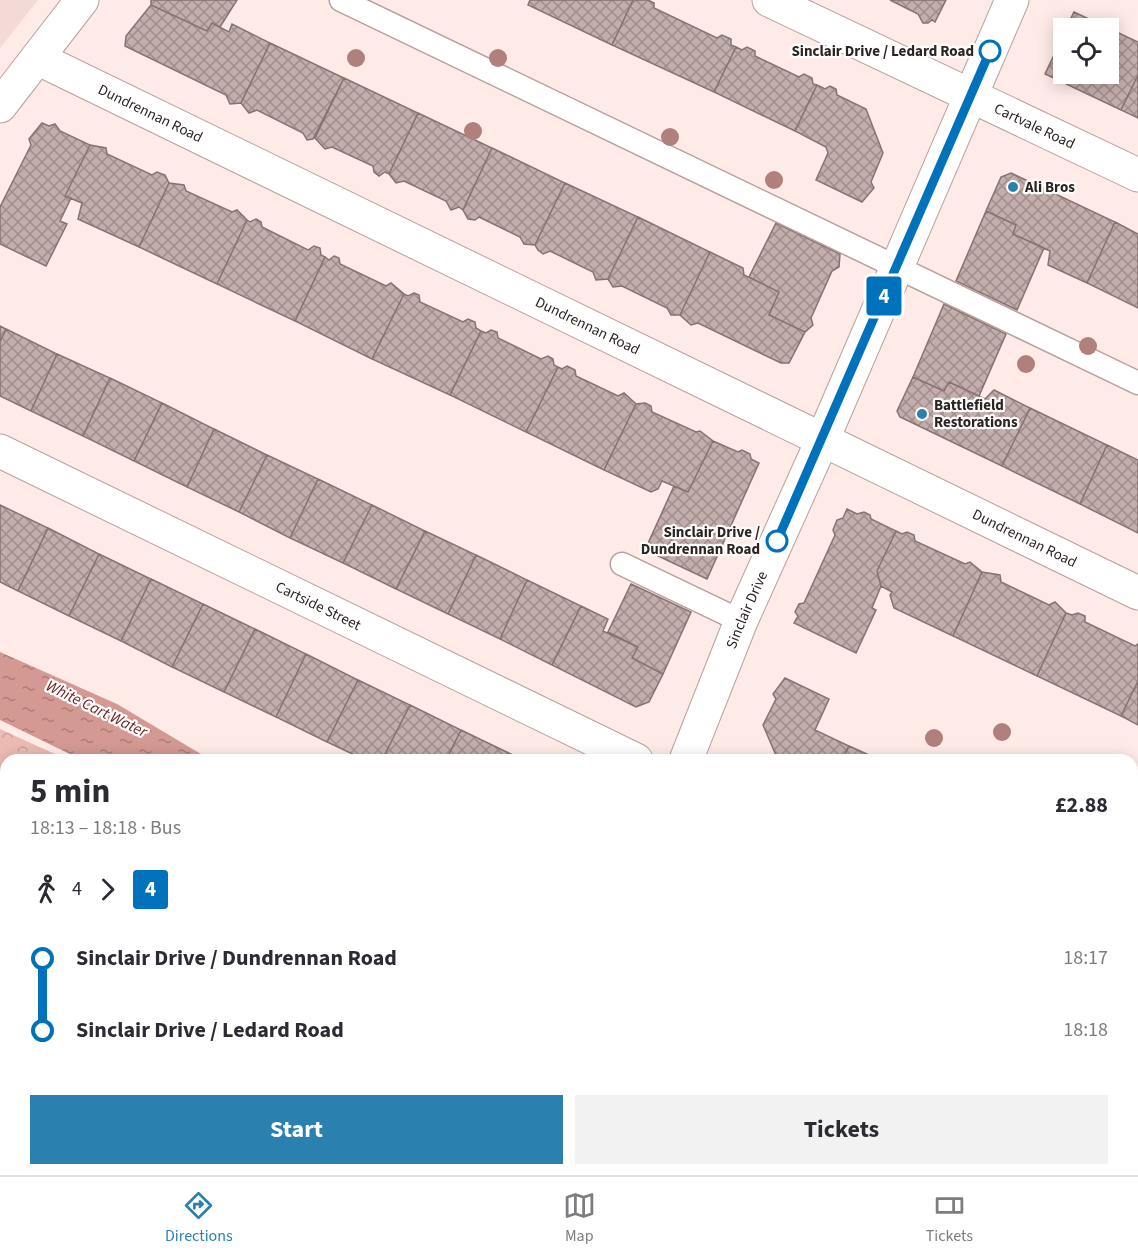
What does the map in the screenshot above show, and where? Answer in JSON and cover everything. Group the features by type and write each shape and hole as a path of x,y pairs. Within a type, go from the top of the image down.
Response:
{"street":[{"path":"0,106 39,59 82,0"},
{"name":"Cartvale Road","path":"770,0 971,94 1138,176"},
{"name":"Sinclair Drive","path":"688,754 741,621 822,441 1012,0"},
{"name":"Dundrennan Road","path":"39,59 1138,593"},
{"name":"Cartside Street","path":"0,451 624,754"}],"lane":[{"path":"341,0 1138,383"},
{"path":"622,564 741,621"}],"shaded area":[{"path":"0,0 38,0 0,48"}],"green space":[{"path":"0,729 55,754 0,754"}],"water":[{"name":"White Cart Water","path":"0,652 117,704 201,754 70,754 0,720"}],"building":[{"path":"151,0 237,0 220,27 212,23 207,31 151,5"},
{"path":"530,0 633,0 612,45 528,5"},
{"path":"633,0 648,0 654,3 654,8 717,38 722,35 731,39 731,45 736,47 714,92 612,45"},
{"path":"890,0 946,0 935,22 932,20 923,23 918,14"},
{"path":"151,5 207,31 212,23 229,32 232,24 270,43 241,103 230,104 226,95 125,46 126,36"},
{"path":"1074,12 1087,18 1071,18"},
{"path":"1119,33 1138,42 1138,75 1121,110 1066,84 1119,84"},
{"path":"270,43 344,78 313,139 307,140 303,133 257,110 249,113 241,103"},
{"path":"736,47 742,50 747,47 755,51 755,56 799,77 804,74 812,78 813,84 817,85 795,131 714,92"},
{"path":"1053,57 1053,78 1045,74"},
{"path":"1138,75 1138,118 1121,110"},
{"path":"344,78 418,113 389,174 385,172 379,176 374,172 373,166 332,147 325,149 315,138"},
{"path":"817,85 825,89 830,86 836,89 837,95 866,109 883,153 871,182 874,188 862,202 816,180 828,153 826,147 795,131"},
{"path":"418,113 492,148 463,210 459,207 451,210 446,201 404,181 396,183 389,174"},
{"path":"42,123 49,126 55,124 60,131 90,145 65,196 71,198 60,221 67,224 46,266 0,244 0,207 31,145 29,139"},
{"path":"90,145 106,148 107,154 152,175 157,172 165,175 169,183 139,247 78,219 82,203 65,196"},
{"path":"492,148 565,183 535,245 524,244 520,237 479,217 475,220 468,219 463,210"},
{"path":"1011,173 1115,222 1087,283 1048,265 1050,251 1013,234 1016,225 986,211 1001,177"},
{"path":"169,183 184,185 186,191 232,212 237,210 247,220 217,284 139,247"},
{"path":"565,183 638,217 608,279 596,280 593,272 550,251 543,254 535,245"},
{"path":"986,211 1016,225 1013,234 1044,248 1017,310 956,281"},
{"path":"638,217 710,252 680,315 671,315 667,308 622,286 613,287 608,279"},
{"path":"256,219 261,222 262,227 308,250 314,246 320,248 321,255 325,257 295,321 217,284 247,220 250,222"},
{"path":"1115,222 1138,234 1138,308 1087,283"},
{"path":"776,223 840,254 839,267 832,271 811,318 813,325 805,332 769,315 779,292 749,277"},
{"path":"710,252 743,268 744,275 779,292 769,315 805,332 789,363 781,363 698,323 691,325 680,315"},
{"path":"334,256 339,258 340,264 386,286 391,283 404,294 372,359 295,321 325,257 329,260"},
{"path":"414,293 419,295 420,302 463,322 468,319 475,322 476,328 481,331 450,395 372,359 404,294 408,296"},
{"path":"944,304 1006,334 979,396 949,382 944,391 913,377"},
{"path":"0,326 6,329 0,342"},
{"path":"6,329 57,354 31,411 0,396 0,342"},
{"path":"491,330 497,332 498,338 541,359 548,356 558,367 526,432 450,395 481,331 486,333"},
{"path":"57,354 110,378 83,436 31,411"},
{"path":"567,366 575,370 576,376 618,396 624,393 636,404 604,470 526,432 558,367 562,369"},
{"path":"913,377 944,391 949,382 985,399 994,390 1030,408 1002,466 900,417 897,411"},
{"path":"110,378 162,403 134,461 83,436"},
{"path":"162,403 214,429 187,487 134,461"},
{"path":"645,403 651,406 652,412 696,432 700,431 713,441 688,492 662,481 658,489 651,492 604,470 636,404"},
{"path":"1030,408 1107,445 1080,504 1002,466"},
{"path":"214,429 267,455 239,512 187,487"},
{"path":"713,441 738,452 742,450 759,463 707,579 645,550 674,486 688,492"},
{"path":"1107,445 1138,460 1138,533 1080,504"},
{"path":"267,455 318,479 290,538 239,512"},
{"path":"318,479 372,505 343,563 290,538"},
{"path":"0,505 48,528 18,591 0,582"},
{"path":"372,505 425,531 396,589 343,563"},
{"path":"847,509 857,514 864,512 870,515 871,519 896,531 877,571 881,586 872,608 876,610 856,653 794,623 798,616 795,612 799,604 804,603 835,535 833,530 837,520 843,518"},
{"path":"48,528 99,554 69,616 18,591"},
{"path":"425,531 476,555 448,614 396,589"},
{"path":"896,531 914,535 915,541 965,564 970,562 982,572 953,636 894,608 890,595 892,592 881,586 877,571"},
{"path":"99,554 151,579 121,641 69,616"},
{"path":"476,555 527,580 500,639 448,614"},
{"path":"982,572 1000,575 1001,582 1049,605 1055,602 1066,613 1037,676 953,636"},
{"path":"151,579 203,604 172,667 121,641"},
{"path":"527,580 581,606 552,665 500,639"},
{"path":"631,584 691,612 663,674 632,658 638,647 608,632"},
{"path":"203,604 255,629 224,692 172,667"},
{"path":"581,606 608,619 603,631 638,647 632,658 663,674 649,702 636,707 552,665"},
{"path":"1066,613 1072,615 1078,613 1085,616 1085,622 1135,646 1138,644 1138,681 1121,716 1037,676"},
{"path":"255,629 306,654 276,717 224,692"},
{"path":"306,654 358,680 327,742 276,717"},
{"path":"785,678 829,699 815,730 849,746 845,754 775,754 763,725 776,699 773,694"},
{"path":"358,680 410,705 385,754 352,754 327,742"},
{"path":"1138,681 1138,725 1121,716"},
{"path":"410,705 461,730 449,754 385,754"},
{"path":"461,730 511,754 449,754"},
{"path":"849,746 867,754 845,754"}],"bus line":[{"name":"4","path":"777,541 990,51"}],"place":[{"name":"Sinclair Drive / Ledard Road","path":"990,51"},
{"name":"Ali Bros","path":"1013,187"},
{"name":"Battlefield Restorations","path":"922,414"},
{"name":"Sinclair Drive / Dundrennan Road","path":"777,541"}]}
